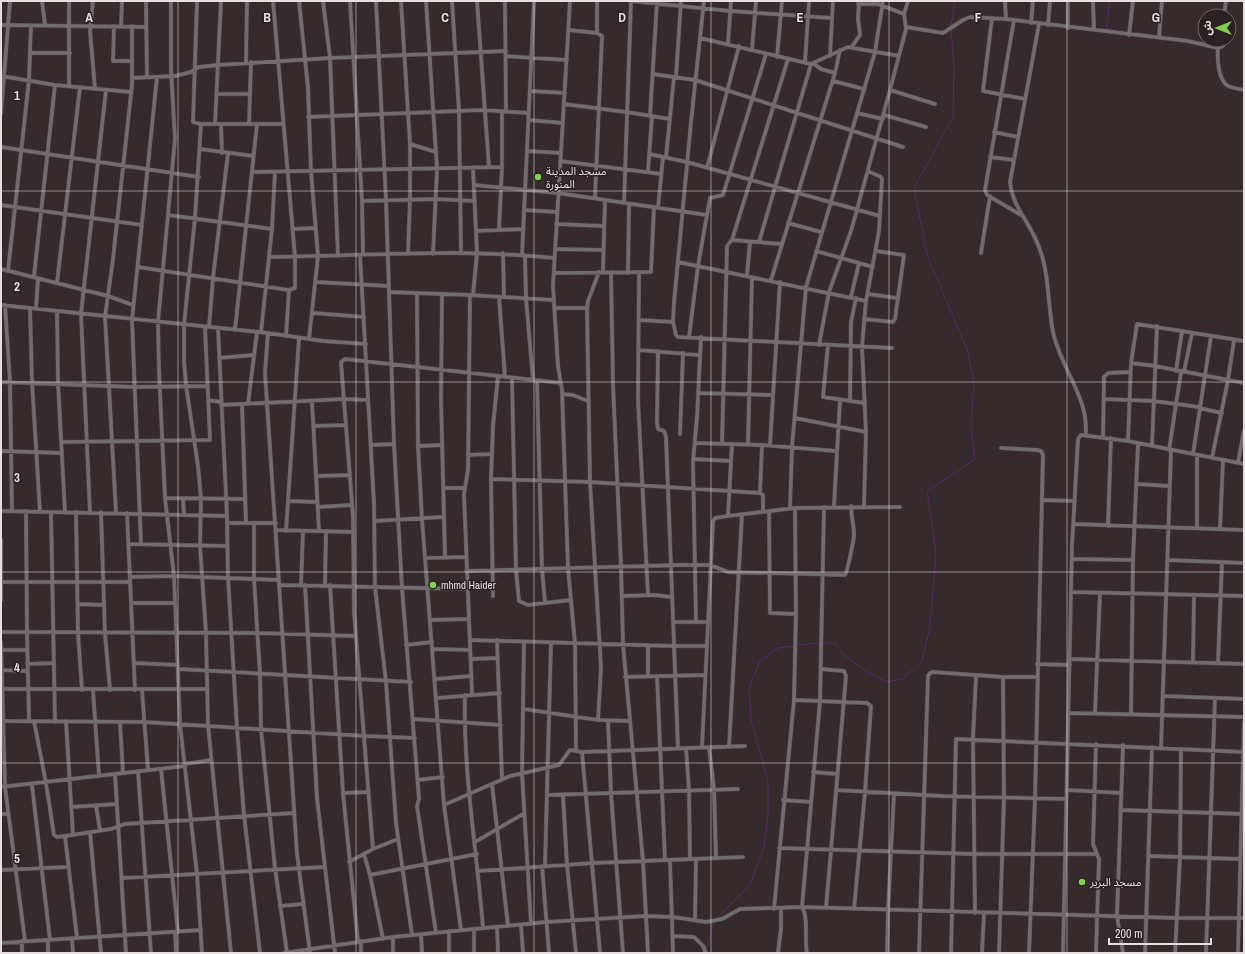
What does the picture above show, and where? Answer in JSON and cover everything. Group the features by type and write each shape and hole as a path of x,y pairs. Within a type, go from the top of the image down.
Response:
{"street":[{"path":"1,113 10,1"},
{"path":"42,1 45,25"},
{"path":"69,1 69,86"},
{"path":"93,1 90,26 95,89"},
{"path":"121,26 122,1"},
{"path":"146,1 146,77"},
{"path":"171,1 172,76 176,139 158,322 160,386 167,514 174,576 180,724 197,874 202,953"},
{"path":"197,1 192,120 194,123 283,124"},
{"path":"215,124 221,1"},
{"path":"246,63 247,1"},
{"path":"138,267 289,290 295,288 293,229 273,1"},
{"path":"299,1 305,59 311,171 318,256 309,339"},
{"path":"323,1 330,58 336,171 338,256"},
{"path":"350,1 355,115 362,200 361,255 371,445 376,587 386,682 398,839 412,935"},
{"path":"376,1 380,114 386,200 390,364 402,588 418,780 419,799 417,806 427,864 436,933"},
{"path":"401,1 410,144 408,254"},
{"path":"426,1 437,169 434,254"},
{"path":"452,1 456,52 461,169 460,253"},
{"path":"477,1 489,167"},
{"path":"499,230 506,56 505,1"},
{"path":"534,1 523,255 526,299 535,380 540,480 542,569 545,602"},
{"path":"570,1 556,212 554,308 558,366 562,394 568,568 574,643 576,751"},
{"path":"596,33 597,1"},
{"path":"624,203 631,1 657,2 730,11 832,18"},
{"path":"554,273 611,272 639,274 649,273 652,270 656,208 670,120 681,1"},
{"path":"704,1 687,162 673,322 677,336 726,340 892,348"},
{"path":"728,44 731,1"},
{"path":"752,50 756,1"},
{"path":"777,57 782,1"},
{"path":"805,63 809,1"},
{"path":"830,56 833,1"},
{"path":"819,345 829,292 857,210 878,138 906,27 904,14 908,1"},
{"path":"1005,1 1006,19"},
{"path":"1031,23 1032,1"},
{"path":"1048,25 1050,1"},
{"path":"1068,1 1068,28"},
{"path":"1093,1 1094,30"},
{"path":"1129,34 1133,1"},
{"path":"1159,37 1162,1"},
{"path":"648,172 657,2"},
{"path":"851,48 860,35 858,3 883,3 904,14"},
{"path":"774,909 783,800 794,700 796,574 792,508 792,447 806,287 875,52 883,3"},
{"path":"906,27 943,33 966,18 974,16 1068,28 1159,37 1197,43"},
{"path":"992,18 983,89 985,92 1025,99"},
{"path":"1014,20 985,190 987,195 1023,216"},
{"path":"1040,24 1013,160 1010,186 1014,201 1036,240 1046,268 1053,332 1062,360 1082,406 1085,417 1086,436"},
{"path":"1,25 146,27"},
{"path":"8,271 29,80 31,25"},
{"path":"114,26 113,61 131,61"},
{"path":"116,512 105,317 118,221 122,166 131,92 132,26"},
{"path":"569,30 596,33 600,34 602,38 600,108 596,165 596,198"},
{"path":"700,38 738,46 777,57 813,64 821,69 835,73"},
{"path":"707,168 738,46"},
{"path":"760,242 797,113 813,64 845,47 899,56"},
{"path":"1218,48 1217,65 1226,84 1244,90"},
{"path":"132,78 172,76 194,71 199,67 218,64 506,50"},
{"path":"771,280 833,81 840,50"},
{"path":"31,53 70,53"},
{"path":"690,337 698,266 710,198 712,196 722,196 766,54"},
{"path":"506,56 567,60"},
{"path":"722,444 726,340 725,272 727,246 732,240 788,59"},
{"path":"249,124 251,62"},
{"path":"653,74 695,80 903,147"},
{"path":"3,76 69,86 131,92"},
{"path":"142,544 132,320 157,77"},
{"path":"833,81 864,89"},
{"path":"36,309 36,277 55,84"},
{"path":"57,283 67,214 80,87"},
{"path":"90,512 81,314 90,217 106,90"},
{"path":"890,90 936,104"},
{"path":"531,91 565,93"},
{"path":"216,94 250,94"},
{"path":"564,104 600,108 670,120"},
{"path":"308,117 485,110 529,114"},
{"path":"857,113 883,117 926,127"},
{"path":"529,120 563,123"},
{"path":"201,124 199,177 184,325 186,385 198,466 201,498 202,515 200,546 206,633 208,726 216,817 231,953"},
{"path":"221,124 222,153"},
{"path":"236,330 239,283 257,124"},
{"path":"994,132 1018,137"},
{"path":"410,144 436,152"},
{"path":"1,147 199,177"},
{"path":"200,149 228,154 253,156"},
{"path":"528,151 561,154"},
{"path":"62,442 86,443 210,440 207,386 207,327 228,154"},
{"path":"649,154 687,162 880,216"},
{"path":"990,157 1013,160"},
{"path":"560,161 625,168 661,174"},
{"path":"252,172 502,167"},
{"path":"472,694 466,571 465,488 468,470 472,295 477,253 474,168"},
{"path":"248,404 254,355 266,286 272,229 275,172"},
{"path":"864,506 866,432 862,347 866,301 876,251 880,216 881,177 868,172"},
{"path":"474,185 558,193 707,215"},
{"path":"981,253 990,196"},
{"path":"362,200 436,199 475,201"},
{"path":"598,720 601,688 590,482 587,308 588,301 601,272 605,200"},
{"path":"628,273 629,204"},
{"path":"1,205 142,224"},
{"path":"524,210 556,212"},
{"path":"168,215 272,229"},
{"path":"788,223 821,232"},
{"path":"556,224 604,226"},
{"path":"293,229 316,228"},
{"path":"476,231 523,229"},
{"path":"732,240 782,244"},
{"path":"747,276 750,242"},
{"path":"555,249 603,250"},
{"path":"816,251 873,267"},
{"path":"864,319 894,321 904,255 876,251"},
{"path":"269,257 503,253 554,258"},
{"path":"503,253 504,297"},
{"path":"678,262 806,287 866,301"},
{"path":"851,297 859,263"},
{"path":"1,269 108,296 133,305"},
{"path":"611,272 616,484 621,565 623,644 643,861 648,953"},
{"path":"639,274 640,320 638,400 648,595"},
{"path":"748,444 752,277"},
{"path":"316,282 389,286"},
{"path":"770,445 780,282"},
{"path":"286,336 289,290"},
{"path":"389,292 554,300"},
{"path":"417,293 418,446 422,519 432,649 436,679 444,805 461,930"},
{"path":"442,294 443,518 446,557"},
{"path":"868,294 897,298"},
{"path":"499,297 505,377"},
{"path":"850,401 852,316 856,298"},
{"path":"12,511 10,382 3,305 132,320 268,332 299,338 366,344"},
{"path":"30,308 32,382 40,512"},
{"path":"554,308 587,308"},
{"path":"57,311 58,383 65,512"},
{"path":"313,313 364,317"},
{"path":"640,320 673,322"},
{"path":"1128,441 1130,372 1137,324 1157,326 1244,342"},
{"path":"1152,446 1157,326"},
{"path":"218,328 227,516 228,577 237,728 244,815 260,953"},
{"path":"1176,371 1182,331"},
{"path":"268,332 265,370 286,676 288,730 298,868 310,951"},
{"path":"1161,748 1170,450 1183,372 1192,333"},
{"path":"1197,527 1195,455 1199,408 1211,336"},
{"path":"286,531 299,338"},
{"path":"696,622 693,459 701,338"},
{"path":"1212,458 1222,413 1234,340"},
{"path":"828,345 822,396 865,403"},
{"path":"639,350 699,355"},
{"path":"658,351 656,423 658,429 666,433 674,675 678,748"},
{"path":"680,434 683,353"},
{"path":"219,358 254,355"},
{"path":"373,849 356,636 353,586 352,505 342,360 442,369 561,383"},
{"path":"1131,364 1155,366 1244,383"},
{"path":"1103,438 1106,375 1108,373 1130,372"},
{"path":"493,596 491,479 492,426 498,376"},
{"path":"512,378 516,570 519,601 528,605 571,600"},
{"path":"1,382 134,387 186,385 207,386"},
{"path":"698,393 773,395"},
{"path":"562,394 573,395 588,401"},
{"path":"208,400 221,403 242,404 344,399 368,400"},
{"path":"1104,399 1154,401 1222,413"},
{"path":"834,506 840,400"},
{"path":"312,401 319,531"},
{"path":"242,404 246,523"},
{"path":"795,418 866,432"},
{"path":"314,426 346,425"},
{"path":"1238,463 1244,430"},
{"path":"1063,953 1072,559 1078,439 1080,436 1111,438 1244,464"},
{"path":"1108,526 1111,438"},
{"path":"695,443 770,445 836,451"},
{"path":"1131,714 1132,594 1138,443"},
{"path":"371,445 394,444"},
{"path":"728,516 732,444"},
{"path":"418,446 442,445"},
{"path":"762,445 760,494 763,495 763,512"},
{"path":"1000,448 1037,450 1042,452 1042,500 1036,677 1035,798 1029,953"},
{"path":"1,451 62,453"},
{"path":"468,455 492,454"},
{"path":"693,459 731,461"},
{"path":"1220,528 1223,461"},
{"path":"317,476 350,475"},
{"path":"491,479 590,482 693,488 760,494"},
{"path":"1136,484 1169,486"},
{"path":"443,488 465,488"},
{"path":"166,498 245,498"},
{"path":"183,498 184,514"},
{"path":"1042,500 1075,501"},
{"path":"288,501 318,502"},
{"path":"318,507 352,505"},
{"path":"702,747 710,565 713,521 715,518 792,508 834,506 900,507"},
{"path":"466,571 621,565 710,565 726,571 769,574 845,575 848,572 850,550 854,534 850,506"},
{"path":"807,953 805,917 802,908 820,701 824,507"},
{"path":"1,511 116,512 227,516"},
{"path":"26,511 27,664 30,721"},
{"path":"51,512 55,722"},
{"path":"76,512 78,633 82,690"},
{"path":"101,512 105,634 110,690"},
{"path":"769,512 770,613 796,614"},
{"path":"127,513 134,633 135,690"},
{"path":"729,746 740,572 742,514"},
{"path":"374,521 443,518"},
{"path":"227,523 276,523"},
{"path":"254,524 254,579 260,674 261,729 274,868 287,953"},
{"path":"1074,524 1197,527 1244,530"},
{"path":"276,530 353,532"},
{"path":"303,531 303,585 311,678 317,798 334,953"},
{"path":"325,585 326,532"},
{"path":"1,540 1,600"},
{"path":"128,544 227,546"},
{"path":"426,558 466,557"},
{"path":"1072,559 1133,560"},
{"path":"1167,560 1244,563"},
{"path":"1218,663 1222,562"},
{"path":"130,577 228,577 279,580"},
{"path":"1,582 130,582"},
{"path":"279,585 467,589"},
{"path":"330,585 343,793 349,862 361,953"},
{"path":"1072,592 1244,596"},
{"path":"1095,713 1099,660 1100,593"},
{"path":"622,596 648,595 672,597"},
{"path":"1193,662 1194,595"},
{"path":"132,603 175,602"},
{"path":"78,604 104,605"},
{"path":"430,620 469,619"},
{"path":"673,622 707,622"},
{"path":"1,632 105,634 258,633 356,636"},
{"path":"470,640 706,646"},
{"path":"497,640 502,779"},
{"path":"1,642 3,670 3,787 16,869 24,941 22,953"},
{"path":"406,645 432,642"},
{"path":"524,642 522,773 523,814 531,924"},
{"path":"549,953 546,922 544,866 551,643"},
{"path":"648,645 648,676"},
{"path":"432,649 470,650"},
{"path":"1,650 27,650"},
{"path":"471,659 498,658"},
{"path":"1070,659 1244,664"},
{"path":"27,664 54,663"},
{"path":"134,663 178,665"},
{"path":"1037,664 1070,665"},
{"path":"3,670 28,671"},
{"path":"178,670 207,670 311,678 411,682"},
{"path":"821,670 842,671 846,673 826,908"},
{"path":"919,953 928,676 933,672 1003,678 1036,677"},
{"path":"625,677 704,675"},
{"path":"436,679 471,676"},
{"path":"657,676 665,860"},
{"path":"975,913 973,738 976,676"},
{"path":"999,953 1004,798 1003,678"},
{"path":"2,689 207,690"},
{"path":"93,690 99,776"},
{"path":"142,690 148,770"},
{"path":"437,698 472,694 500,693"},
{"path":"465,695 464,722 483,928"},
{"path":"1163,696 1244,698"},
{"path":"1206,953 1215,698"},
{"path":"794,700 868,703 871,706 854,909"},
{"path":"524,709 598,720 630,721"},
{"path":"1069,712 1244,717"},
{"path":"413,719 501,725"},
{"path":"2,721 144,722 288,730 390,738 414,738"},
{"path":"34,721 54,835 57,837 142,823 269,813 294,813"},
{"path":"66,721 68,780 73,835"},
{"path":"608,721 608,750 622,917 623,953"},
{"path":"120,722 123,773"},
{"path":"1238,953 1240,859 1243,814 1244,722"},
{"path":"950,953 956,796 956,740 958,738 1243,752"},
{"path":"1096,744 1096,792 1093,844 1099,859 1096,953"},
{"path":"1123,745 1117,916 1123,953"},
{"path":"444,805 502,779 559,765 570,750 582,752 745,746"},
{"path":"709,747 714,789 716,858"},
{"path":"1145,953 1150,856 1152,747"},
{"path":"686,748 689,790 690,859"},
{"path":"1175,953 1180,857 1180,750"},
{"path":"582,752 587,794 600,953"},
{"path":"3,787 32,785 148,770 211,760"},
{"path":"161,768 172,875 176,953"},
{"path":"138,771 151,953"},
{"path":"814,772 837,774"},
{"path":"115,774 126,953"},
{"path":"418,780 443,777"},
{"path":"492,784 508,926"},
{"path":"32,785 49,940 48,953"},
{"path":"547,795 738,788"},
{"path":"836,790 894,794 1066,799"},
{"path":"1067,790 1121,793"},
{"path":"343,793 369,792"},
{"path":"887,953 894,794"},
{"path":"563,795 567,865 576,953"},
{"path":"783,800 811,802"},
{"path":"71,807 117,804"},
{"path":"96,805 100,831"},
{"path":"1120,810 1243,814"},
{"path":"1,814 8,814"},
{"path":"476,842 498,827 523,814"},
{"path":"90,832 101,936 101,953"},
{"path":"65,836 74,938 73,953"},
{"path":"349,862 373,849 398,839"},
{"path":"779,848 830,851 891,851 974,854 1097,854"},
{"path":"364,854 370,875 383,939"},
{"path":"370,875 477,854"},
{"path":"1150,856 1240,859"},
{"path":"478,871 527,866 743,857"},
{"path":"695,920 696,859"},
{"path":"670,860 674,953"},
{"path":"1,870 67,867"},
{"path":"122,878 223,873 274,868 325,867"},
{"path":"280,906 303,904"},
{"path":"778,953 782,928 781,908"},
{"path":"284,953 310,951 334,945 393,937 597,918 646,916 714,921 740,909 826,908 1000,914 1097,914 1176,918 1244,918"},
{"path":"982,953 984,913"},
{"path":"521,925 523,953"},
{"path":"496,927 498,953"},
{"path":"474,929 474,953"},
{"path":"1,943 201,930"},
{"path":"449,931 449,953"},
{"path":"421,934 422,953"},
{"path":"673,936 694,937 703,946 706,953"},
{"path":"393,937 393,953"}],"waterway":[{"path":"951,26 955,1"},
{"path":"1106,30 1110,1"},
{"path":"823,643 835,643 843,654 867,672 887,682 902,679 922,661 930,627 936,552 927,491 975,459 971,425 974,381 967,349 927,255 914,188 953,117 954,65 951,29"},
{"path":"797,645 820,643"},
{"path":"717,918 750,885 764,847 768,815 768,781 751,719 749,689 759,662 778,648 794,646"},
{"path":"706,950 714,922"}],"place":[{"name":"مسجد المدينة المنورة","path":"538,177"},
{"name":"mhmd Haider","path":"433,585"},
{"name":"مسجد البرير","path":"1082,882"}]}
